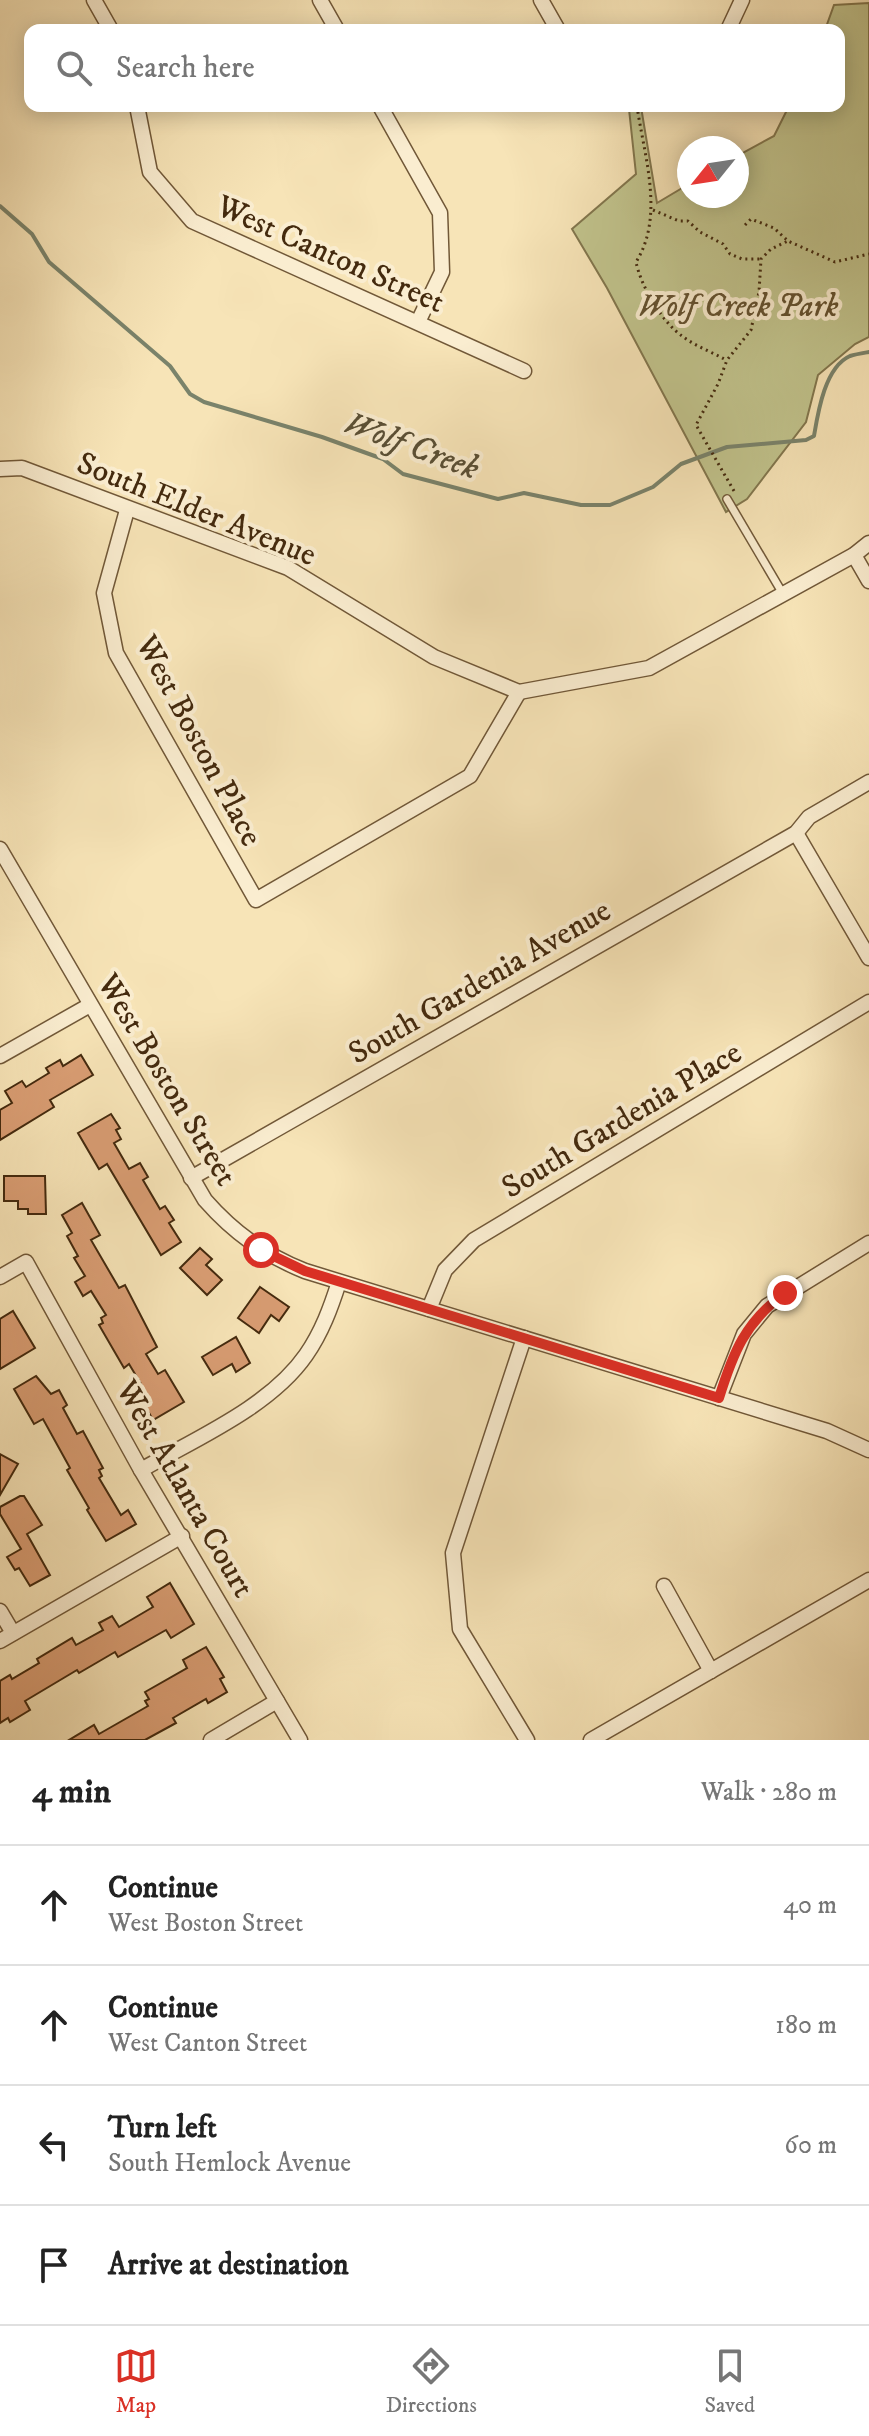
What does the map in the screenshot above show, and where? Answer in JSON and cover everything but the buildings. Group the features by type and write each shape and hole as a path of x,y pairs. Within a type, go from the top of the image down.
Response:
{"street":[{"path":"94,0 108,24"},
{"path":"320,0 334,24"},
{"path":"541,0 555,24"},
{"path":"731,24 742,0"},
{"name":"West Canton Street","path":"138,112 150,172 192,221 524,371"},
{"path":"383,112 440,213 442,272 418,322"},
{"name":"South Elder Avenue","path":"0,469 22,468 288,568 434,657 519,692"},
{"name":"West Boston Place","path":"127,510 104,593 116,653 256,900 470,776 519,692"},
{"path":"519,692 649,668 854,555 869,543"},
{"path":"854,555 869,581"},
{"name":"South Gardenia Avenue","path":"191,1178 796,833 809,817 869,782"},
{"path":"796,833 869,958"},
{"name":"West Boston Street","path":"0,849 191,1178 218,1215 244,1239 277,1259 339,1282"},
{"name":"South Gardenia Place","path":"429,1309 445,1270 474,1240 869,1002"},
{"path":"0,1056 90,1005"},
{"path":"719,1398 744,1334 767,1306 869,1243"},
{"name":"West Atlanta Court","path":"0,1277 26,1262 141,1470 300,1740"},
{"path":"141,1470 239,1413 288,1376 306,1355 320,1331 339,1282 827,1431 869,1450"},
{"path":"524,1338 453,1553 460,1629 527,1740"},
{"path":"0,1611 6,1637 182,1536"},
{"path":"591,1740 869,1580"},
{"path":"664,1586 711,1671"},
{"path":"211,1740 277,1701"}],"lane":[{"path":"727,499 783,594"}],"path":[{"path":"638,112 652,210 644,249 636,262 639,276 657,307 680,335 727,360"},
{"path":"652,210 679,221 688,221 700,232 723,244 730,254 742,259 761,259"},
{"path":"745,225 751,219 774,228 788,241 835,262 869,254"},
{"path":"729,481 696,425 727,360 751,330 757,307 761,259 771,249 788,241"}],"green space":[{"name":"Wolf Creek Park","path":"869,3 869,337 855,344 818,375 806,422 747,499 726,512 607,288 572,229 636,174 629,112 642,112 657,203 677,191 677,208 749,208 749,150 774,136 786,112 845,112 845,24 827,24 834,5"}],"waterway":[{"name":"Wolf Creek","path":"0,206 32,234 49,262 170,366 190,394 204,402 322,437 383,459 403,474 498,499 524,493 581,505 610,505 653,487 681,464 727,447 806,440 814,436 824,391 834,370 850,356 869,352"}],"route":[{"path":"261,1250 305,1271 719,1398 744,1334 767,1306 785,1293"}]}
